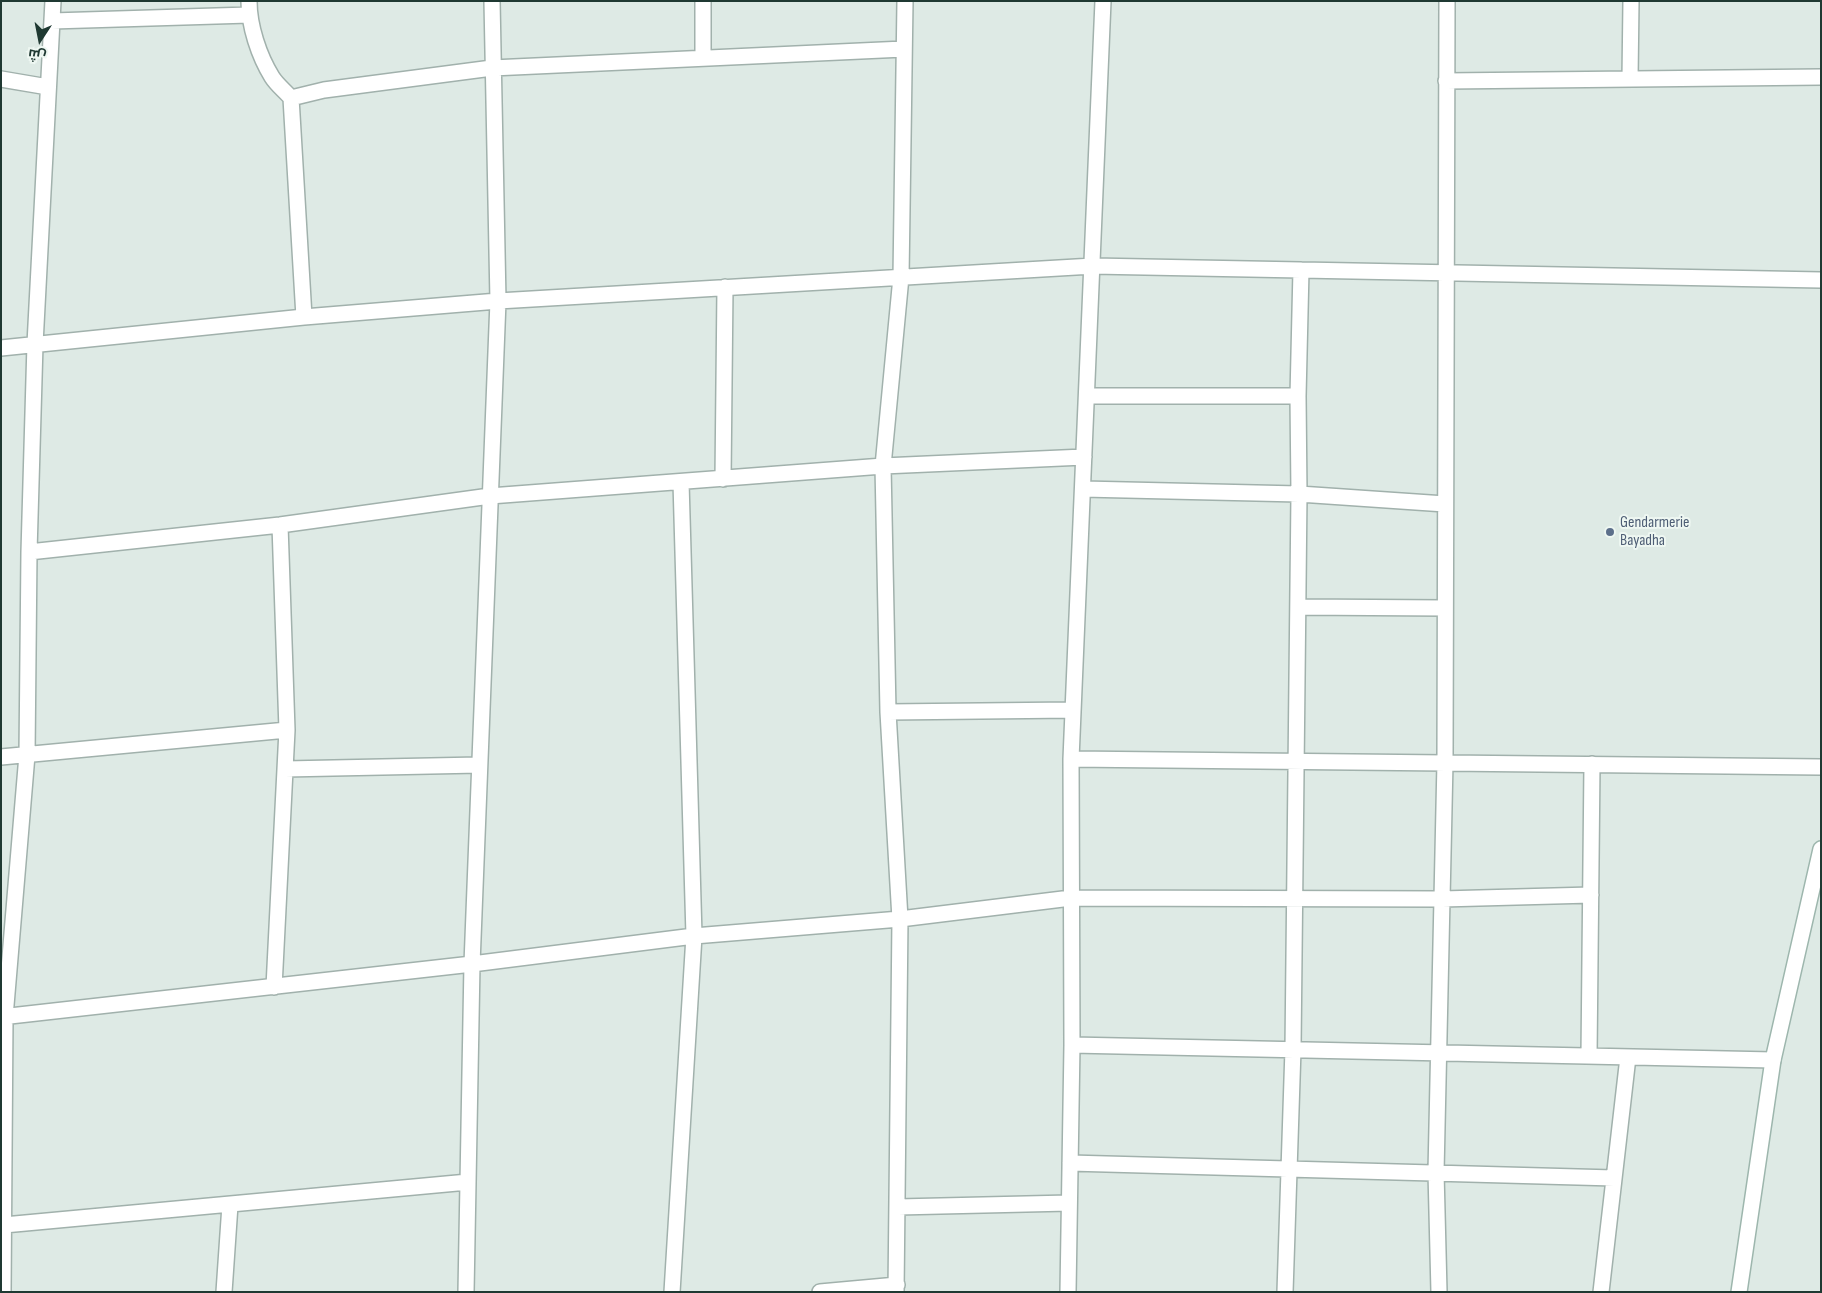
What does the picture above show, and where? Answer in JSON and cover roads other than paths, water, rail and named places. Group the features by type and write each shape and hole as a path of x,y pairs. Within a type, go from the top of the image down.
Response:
{"street":[{"path":"3,1292 3,1017 27,755 29,552 35,344 53,1"},
{"path":"466,1292 472,964 498,301 492,1"},
{"path":"703,1 703,58"},
{"path":"820,1292 896,1289 900,919 888,712 883,466 901,277 905,1"},
{"path":"1068,1292 1072,1045 1071,759 1103,1"},
{"path":"1439,1292 1436,1172 1445,762 1447,1"},
{"path":"1630,79 1631,1"},
{"path":"52,21 249,8 260,50 272,78 291,98 304,317"},
{"path":"291,98 324,90 492,68 904,49"},
{"path":"1446,81 1821,78"},
{"path":"1,79 48,87"},
{"path":"1,348 304,317 498,301 1093,266 1821,280"},
{"path":"1285,1292 1293,1049 1299,494 1298,396 1301,270"},
{"path":"724,479 725,287"},
{"path":"1087,396 1298,396"},
{"path":"29,552 280,526 490,496 883,466 1084,457"},
{"path":"672,1292 694,936 681,482"},
{"path":"1083,489 1299,494 1445,504"},
{"path":"274,987 287,730 280,526"},
{"path":"1298,607 1445,608"},
{"path":"888,712 1073,710"},
{"path":"1,757 287,730"},
{"path":"1071,759 1821,766"},
{"path":"1588,1056 1592,764"},
{"path":"285,769 479,765"},
{"path":"1739,1292 1773,1060 1821,849"},
{"path":"3,1017 472,964 694,936 900,919 1071,898 1442,899 1591,895"},
{"path":"1072,1045 1773,1060"},
{"path":"1601,1292 1628,1057"},
{"path":"1070,1163 1614,1178"},
{"path":"4,1225 468,1182"},
{"path":"898,1207 1069,1203"},
{"path":"224,1292 230,1205"}],"place":[{"name":"Gendarmerie Bayadha","path":"1610,532"}]}
